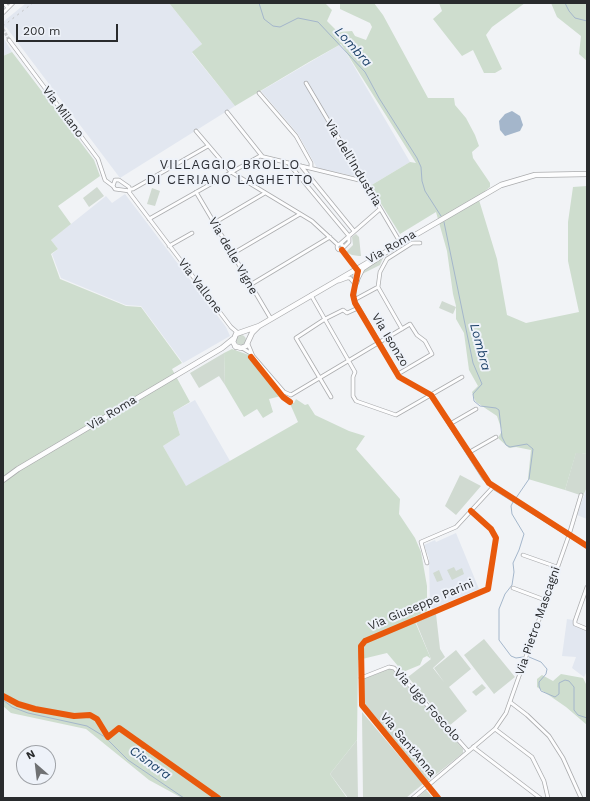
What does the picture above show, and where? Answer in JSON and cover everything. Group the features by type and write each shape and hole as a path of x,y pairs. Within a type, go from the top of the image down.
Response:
{"main road":[{"name":"Via Roma","path":"3,480 222,348 237,335 259,326 489,191 511,181 535,175 587,174"},
{"name":"Via Roma","path":"222,348 242,348 252,333 259,326"},
{"path":"236,347 237,335 247,334 248,341"}],"street":[{"path":"4,3 9,6"},
{"path":"3,13 13,3"},
{"name":"Via Milano","path":"9,40 98,159 105,180 112,186"},
{"name":"Via dell'Industria","path":"306,84 400,242"},
{"path":"259,93 296,136 311,163 311,168"},
{"path":"227,112 262,156 364,181"},
{"path":"196,131 231,172 312,221 339,245 338,249 343,249 359,273 354,300"},
{"path":"208,146 134,189 129,190 116,190 112,186 114,182 119,180 129,190 149,219 262,156"},
{"path":"288,163 349,236 349,242 343,249"},
{"path":"301,166 354,231"},
{"name":"Via delle Vigne","path":"196,192 271,319"},
{"path":"214,223 265,193"},
{"path":"339,245 380,209"},
{"path":"232,254 300,214"},
{"name":"Via Vallone","path":"149,219 237,335"},
{"name":"Via Vallone","path":"169,246 192,233"},
{"path":"250,285 330,237"},
{"path":"402,329 378,288 380,272 387,259 412,243 420,243"},
{"path":"356,283 363,269 382,258 384,252"},
{"path":"332,283 347,278 356,283"},
{"path":"354,300 378,288"},
{"path":"311,295 355,372 353,377 353,396 356,401 396,415 430,394 462,377"},
{"name":"Via Isonzo","path":"354,300 401,378 430,394"},
{"path":"331,397 296,338 325,319 343,310 347,314 358,308"},
{"path":"242,348 252,354 284,392 289,395 293,395 410,324 417,335 425,341 432,354 398,374"},
{"path":"248,341 252,354"},
{"path":"430,394 484,478 493,487 587,546"},
{"path":"450,424 476,409"},
{"path":"468,453 496,437"},
{"path":"427,563 421,542 456,527 493,487"},
{"name":"Via Pietro Mascagni","path":"412,798 495,729 508,708 569,535 581,496"},
{"name":"Via Giuseppe Parini","path":"362,705 361,646 365,641 488,589 496,538 491,529 471,511"},
{"path":"523,555 557,567"},
{"path":"587,587 575,622 575,624 587,629"},
{"path":"513,588 546,600"},
{"name":"Via Ugo Foscolo","path":"361,678 389,667 394,668 468,751"},
{"path":"510,702 527,715 549,736 563,758 581,798"},
{"name":"Via Sant'Anna","path":"362,705 438,798"},
{"path":"495,729 532,757 544,781 548,798"},
{"path":"474,747 540,798"}],"shaded area":[{"path":"26,3 169,3 202,44 192,53 235,106 120,178 6,27 3,29 3,22"},
{"path":"3,37 12,52 3,56"},
{"path":"341,44 410,162 370,186 360,172 354,176 317,168 298,134 261,91"},
{"path":"97,187 104,196 89,207 83,198"},
{"path":"152,188 160,191 155,206 147,204"},
{"path":"125,194 226,327 230,336 183,363 141,306 126,305 61,278 52,254 58,249 51,240 106,196 112,203"},
{"path":"356,234 359,237 361,256 352,255 346,252 353,245 352,237"},
{"path":"383,258 380,265 362,274 367,267"},
{"path":"442,301 456,307 453,314 439,308"},
{"path":"239,335 243,335 245,336 245,344 239,345 236,342 236,338"},
{"path":"224,353 225,385 219,376 199,388 190,373"},
{"path":"195,400 230,461 186,487 163,446 180,435 173,412"},
{"path":"576,452 587,454 587,487 583,496 565,490"},
{"path":"460,475 481,486 456,515 445,506"},
{"path":"587,487 587,519 577,515"},
{"path":"456,533 479,589 430,610 429,558 424,545 435,540 436,542"},
{"path":"454,567 456,571 462,568 464,574 452,580 447,570"},
{"path":"439,570 443,580 437,582 433,573"},
{"path":"436,614 440,649 445,657 433,668 444,682 434,668 456,650 471,669 449,687 467,711 449,726 408,677 431,659 416,622"},
{"path":"567,619 573,620 575,626 587,631 587,671 584,677 572,668 576,657 562,656"},
{"path":"484,639 515,677 494,694 464,655"},
{"path":"391,668 463,749 463,753 428,781 426,781 364,707 363,679"},
{"path":"482,684 486,688 476,696 472,692"},
{"path":"362,712 423,784 406,798 363,798"},
{"path":"357,740 358,798 348,798 330,774"},
{"path":"426,790 433,798 417,798"}],"green space":[{"path":"169,3 325,3 332,10 327,21 338,32 352,31 355,36 366,40 372,27 370,23 340,9 340,3 374,3 383,15 428,98 454,98 455,105 466,118 475,135 479,146 472,152 473,158 490,183 490,187 485,191 486,196 479,200 497,259 507,315 526,323 579,312 568,261 568,222 573,187 587,186 587,454 576,453 565,490 528,479 531,450 516,447 509,448 498,438 502,431 497,416 476,402 472,392 478,386 469,370 464,333 456,319 456,306 447,251 436,212 400,234 370,186 410,162 416,163 341,44 235,106 192,52 202,44"},
{"path":"439,3 525,3 492,27 486,35 502,69 495,73 484,73 473,50 462,56 433,19 442,11"},
{"path":"551,3 587,3 587,61 579,54 581,36 557,17"},
{"path":"12,52 94,160 100,176 58,206 71,224 51,240 58,249 51,254 60,279 126,306 141,307 182,363 172,369 190,402 173,412 180,435 163,446 186,486 298,422 291,406 291,403 294,403 296,399 305,405 308,404 315,415 349,431 365,436 356,449 400,499 399,514 415,538 421,552 427,586 427,611 413,617 431,659 427,656 423,658 420,665 403,672 387,653 358,660 357,740 330,774 347,798 182,798 149,780 86,729 11,713 3,706 3,56"},
{"path":"232,349 249,355 281,396 269,399 273,412 263,418 257,409 244,417 225,385 224,353"},
{"path":"561,674 583,678 587,686 587,725 566,707 537,687 537,679 542,675 553,681"}],"water":[{"path":"512,111 520,116 523,125 520,131 505,136 500,130 499,121 505,114"}],"waterway":[{"name":"Lombra","path":"259,3 264,19 273,26 280,27 298,18 318,22 365,72 379,98 417,158 421,167 422,181 425,191 441,216"},
{"path":"565,3 575,18 587,21"},
{"name":"Lombra","path":"444,222 473,363 482,384 473,394 474,401 480,406 496,408 499,410 502,437 506,445 510,447 527,444 533,449 529,479 516,498"},
{"name":"Lombra","path":"513,502 511,506 512,514 524,534 513,563 514,572 512,585 505,594 499,609 499,640 511,656 516,658 523,657"},
{"name":"Lombra","path":"529,657 541,662 547,669 546,674 539,682 541,691 555,697 559,694 559,683 565,680 569,681 574,687 574,710 578,715 587,718"},
{"name":"Cisnara","path":"3,700 12,707 28,713 87,726 105,737"},
{"name":"Cisnara","path":"107,739 128,760 184,798"}],"tunnel":[{"path":"3,29 9,40"}],"railway":[{"path":"3,26 33,3"}],"cycle path":[{"path":"342,250 358,271 353,295 355,303 399,377 431,395 489,483 587,546"},
{"path":"251,357 283,397 290,402"},
{"path":"438,798 362,705 361,646 365,641 488,589 496,538 491,529 471,511"},
{"path":"3,696 18,704 35,709 74,716 90,715 97,719 108,737 119,728 218,798"}],"district":[{"name":"VILLAGGIO BROLLO DI CERIANO LAGHETTO","path":"230,172"}]}
